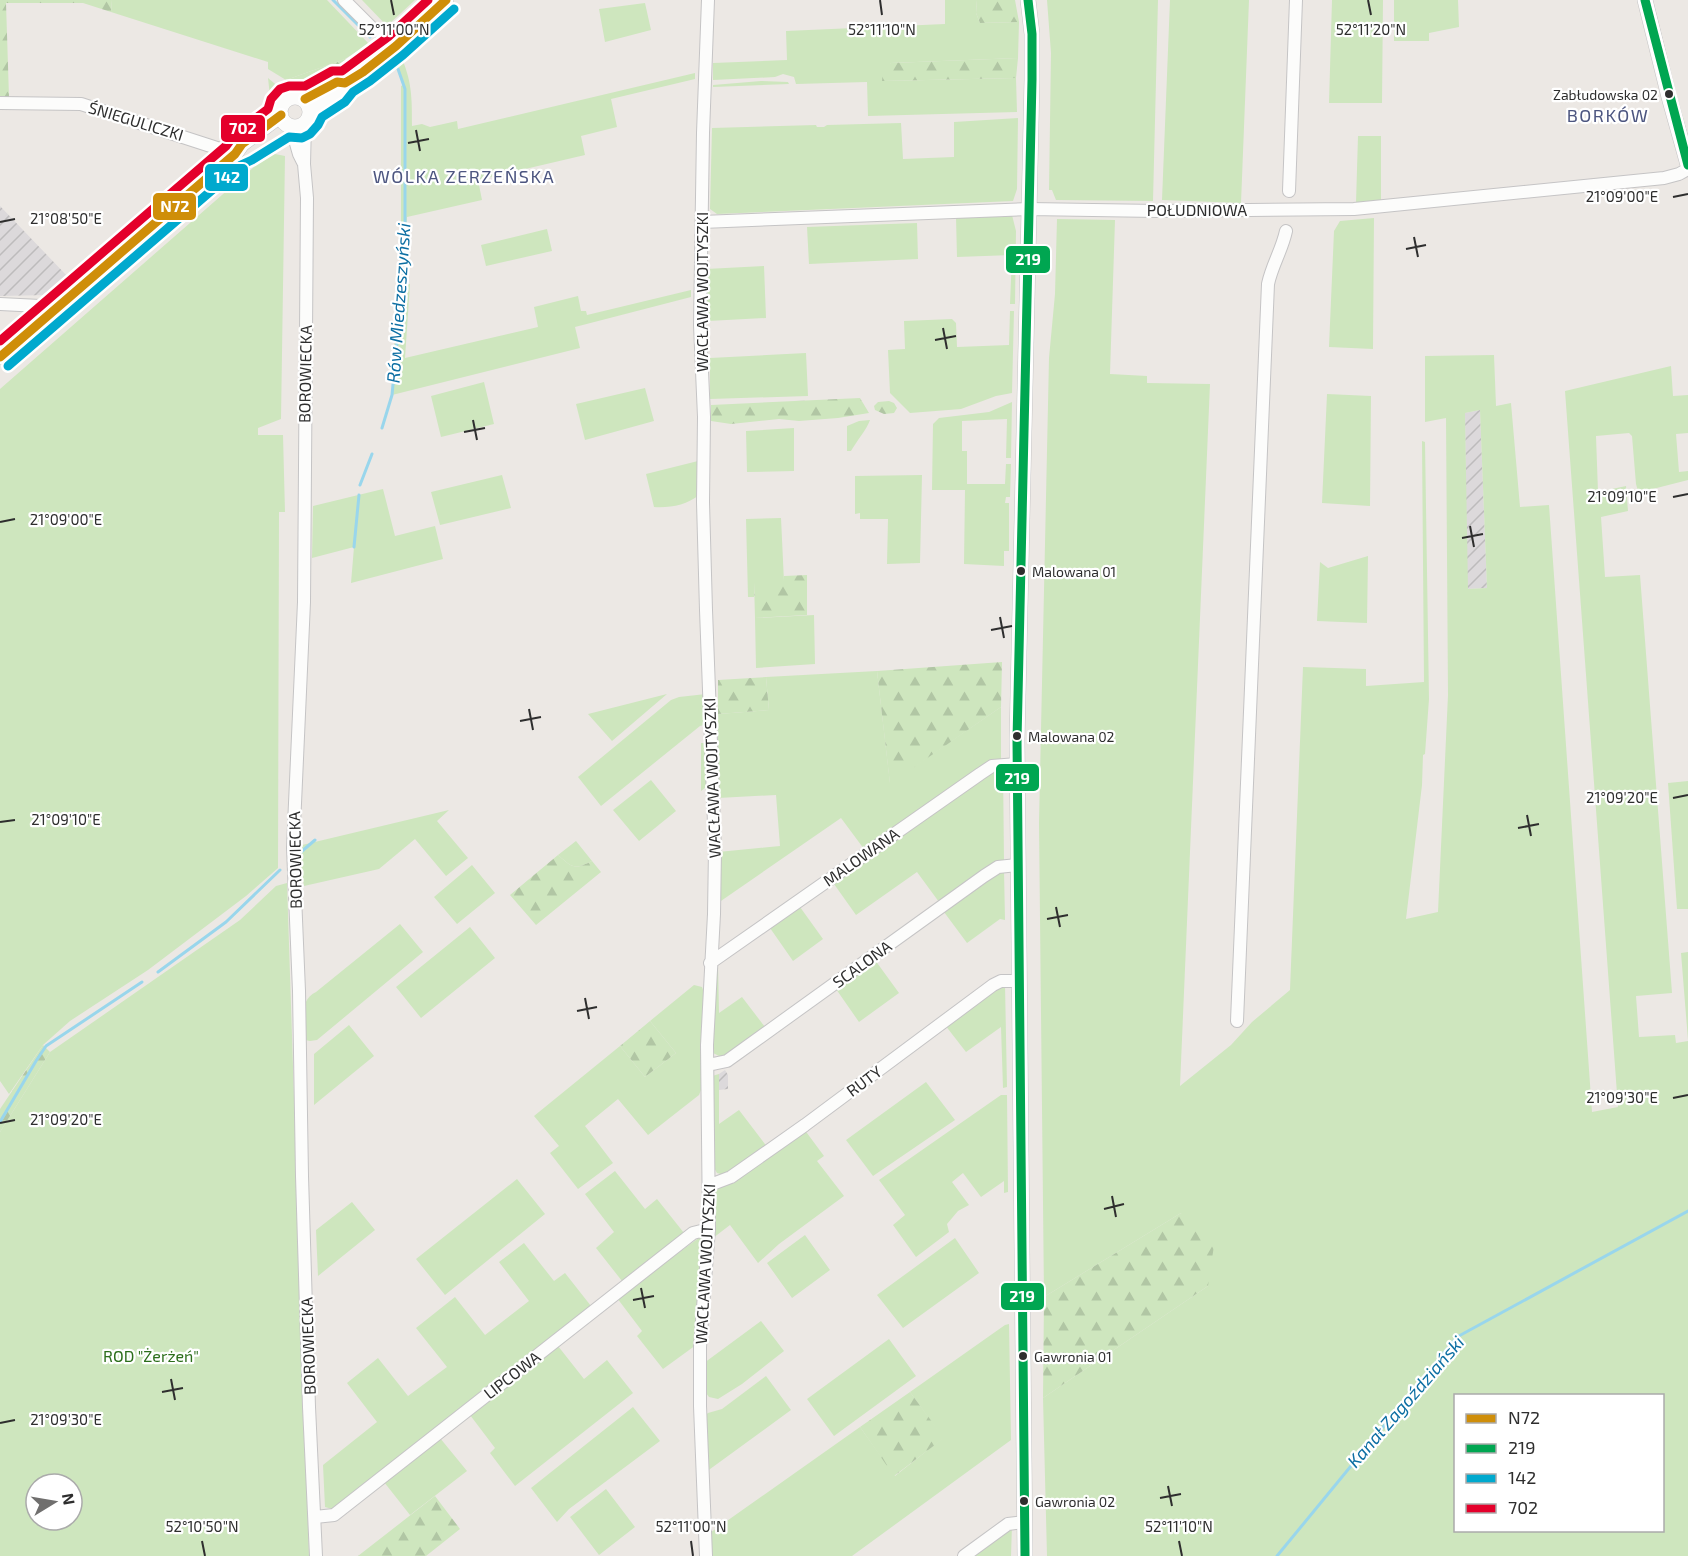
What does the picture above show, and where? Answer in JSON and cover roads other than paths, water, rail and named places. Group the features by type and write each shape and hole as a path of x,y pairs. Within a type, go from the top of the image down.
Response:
{"street":[{"path":"344,0 372,28 386,35 396,46"},
{"path":"0,357 233,155 246,150 297,116 337,82 345,83 363,72 396,46 446,0"},
{"name":"WACŁAWA WOJTYSZKI","path":"705,1556 700,1347 709,1229 708,1065 715,850 703,502 704,417 700,325 703,125 708,0"},
{"path":"1025,1556 1017,764 1019,571 1032,48 1028,0"},
{"path":"1289,191 1296,0"},
{"path":"1645,0 1687,160"},
{"name":"ŚNIEGULICZKI","path":"0,103 81,104 213,146 233,155"},
{"name":"BOROWIECKA","path":"297,116 299,154 304,164 307,198 304,602 293,848 300,991 302,1176 316,1556"},
{"name":"POŁUDNIOWA","path":"702,222 1029,209 1157,211 1353,209 1664,178 1680,174 1687,160"},
{"path":"1237,1021 1268,285 1286,231"},
{"path":"0,304 40,306 51,314"},
{"name":"MALOWANA","path":"710,963 992,766 1017,764"},
{"name":"SCALONA","path":"708,1065 727,1061 984,876 998,867 1017,865"},
{"name":"RUTY","path":"710,1185 731,1177 993,985 1001,981 1018,981"},
{"name":"LIPCOWA","path":"315,1517 334,1515 693,1233 709,1229"},
{"path":"964,1556 1008,1524 1024,1522"}],"waterway":[{"name":"Rów Miedzeszyński","path":"333,0 370,37"},
{"name":"Rów Miedzeszyński","path":"382,428 392,395 405,257 405,89 398,69"},
{"name":"Rów Miedzeszyński","path":"360,485 372,454"},
{"name":"Rów Miedzeszyński","path":"354,547 359,495"},
{"name":"Rów Miedzeszyński","path":"301,852 315,840"},
{"name":"Rów Miedzeszyński","path":"158,972 226,922 280,870"},
{"name":"Rów Miedzeszyński","path":"0,1122 46,1046 142,982"},
{"name":"Kanał Zagoździański","path":"1277,1556 1457,1337 1688,1211"}],"place":[{"name":"Zabłudowska 02","path":"1669,94"},
{"name":"Malowana 01","path":"1021,571"},
{"name":"Malowana 02","path":"1017,736"},
{"name":"Gawronia 01","path":"1023,1356"},
{"name":"Gawronia 02","path":"1024,1501"}],"district":[{"name":"BORKÓW","path":"1608,116"},
{"name":"WÓLKA ZERZEŃSKA","path":"464,177"}],"park label":[{"name":"ROD \"Żerżeń\"","path":"151,1356"}]}
